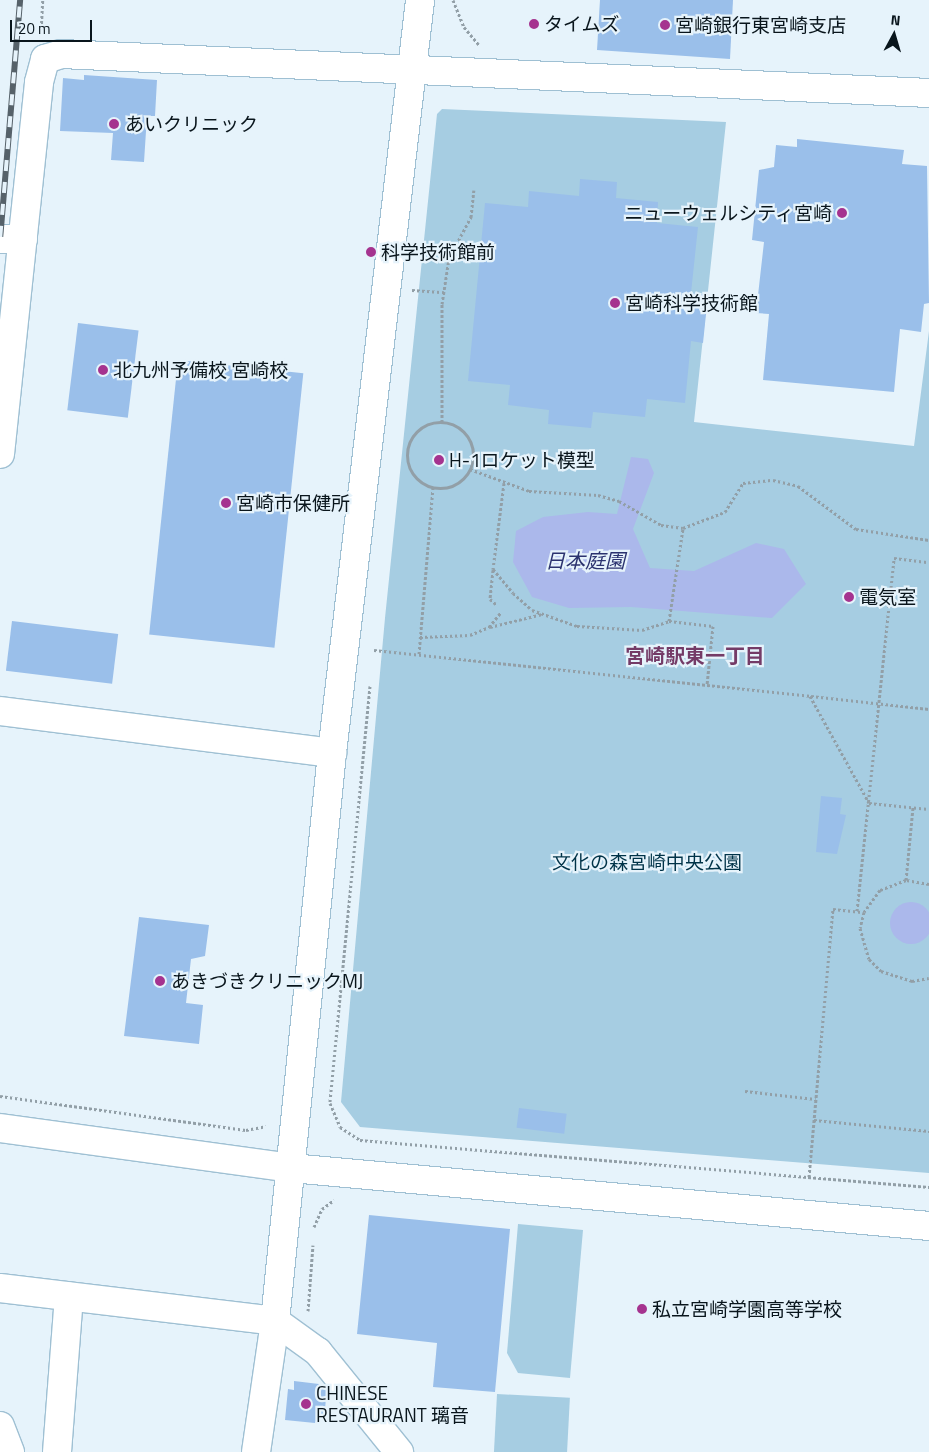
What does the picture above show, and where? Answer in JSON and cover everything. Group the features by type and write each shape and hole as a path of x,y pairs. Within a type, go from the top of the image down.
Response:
{"street":[{"path":"256,1452 275,1321 332,753 410,71 420,0"},
{"path":"0,454 12,239 39,82 45,59 61,54 929,93"},
{"path":"0,711 332,753"},
{"path":"0,1128 291,1168 929,1226"},
{"path":"0,1288 275,1321 318,1352 399,1452"},
{"path":"57,1452 69,1296"},
{"path":"0,1426 10,1452"}],"path":[{"path":"41,36 43,0"},
{"path":"442,422 440,346 444,292 449,258 471,216 474,190"},
{"path":"406,299 407,290 444,292"},
{"path":"442,422 460,429 468,437 473,457 470,469 458,484 433,488 418,481 410,472 406,449 418,430 442,422"},
{"path":"470,469 529,491 598,495 619,500 662,525 683,528 725,512 743,483 772,480 798,486 856,529 929,540"},
{"path":"497,605 490,599 504,483"},
{"path":"419,654 433,488"},
{"path":"669,621 683,528"},
{"path":"856,911 894,558 929,562"},
{"path":"493,569 513,594 542,614 577,626 608,630 642,630 669,621 713,626 707,685"},
{"path":"489,627 501,612"},
{"path":"420,637 470,635 489,627 542,614"},
{"path":"373,660 374,641"},
{"path":"374,650 929,709"},
{"path":"371,680 330,1102 340,1127 360,1140 929,1187"},
{"path":"810,696 869,803"},
{"path":"869,803 929,809"},
{"path":"906,880 913,807"},
{"path":"929,884 906,880 880,890 864,912 862,944 875,965 896,979 929,978"},
{"path":"809,1177 833,909 864,912"},
{"path":"745,1091 816,1098"},
{"path":"0,1096 246,1130 265,1128 268,1121"},
{"path":"814,1120 929,1131"},
{"path":"308,1315 314,1226 322,1209 342,1198"}],"green space":[{"name":"文化の森宮崎中央公園","path":"442,109 726,122 694,422 914,446 929,331 929,1173 360,1127 341,1102 385,618 437,114"},
{"path":"518,1224 583,1230 570,1378 518,1373 507,1353"},
{"path":"497,1394 570,1398 567,1452 494,1452"}],"water":[{"name":"日本庭園","path":"631,457 648,459 654,473 633,529 650,568 694,571 756,543 784,549 806,584 772,618 631,607 569,608 532,597 513,562 516,531 543,517 588,512 617,514"},
{"path":"915,902 923,905 929,911 932,923 929,935 923,941 907,944 899,941 893,935 890,919 893,911 899,905"}],"building":[{"name":"宮崎銀行東宮崎支店","path":"600,0 733,0 730,59 597,50"},
{"name":"あいクリニック","path":"84,75 157,80 155,116 147,116 144,162 111,160 113,133 60,131 63,78 84,80"},
{"name":"ニューウェルシティ宮崎","path":"797,139 904,150 902,164 927,166 929,303 924,304 921,332 900,329 894,392 763,380 769,314 756,313 764,242 752,240 759,170 774,167 776,145 797,147"},
{"name":"宮崎科学技術館","path":"580,179 617,182 616,198 658,202 657,223 698,227 691,293 708,295 703,343 691,341 685,403 647,399 645,417 593,412 591,428 548,424 549,410 508,405 510,385 468,381 485,203 528,207 529,191 579,196"},
{"name":"北九州予備校 宮崎校","path":"78,323 139,330 128,418 67,410"},
{"name":"宮崎市保健所","path":"178,360 303,373 274,648 149,634"},
{"path":"12,621 118,634 112,684 6,671"},
{"path":"821,796 842,798 840,814 846,815 837,854 816,852"},
{"name":"あきづきクリニックMJ","path":"139,917 209,925 205,956 191,959 186,1003 203,1005 199,1044 124,1036"},
{"path":"519,1108 567,1114 564,1134 517,1128"},
{"path":"369,1215 510,1229 495,1392 433,1387 437,1343 357,1334"},
{"name":"CHINESE RESTAURANT 璃音","path":"294,1381 319,1384 319,1389 327,1389 324,1419 317,1418 315,1423 285,1420 288,1389 294,1390"}],"railway":[{"path":"0,237 20,0"}],"place":[{"name":"タイムズ","path":"534,24"},
{"name":"宮崎銀行東宮崎支店","path":"665,25"},
{"name":"あいクリニック","path":"114,124"},
{"name":"ニューウェルシティ宮崎","path":"842,213"},
{"name":"科学技術館前","path":"371,252"},
{"name":"宮崎科学技術館","path":"615,303"},
{"name":"北九州予備校 宮崎校","path":"103,370"},
{"name":"H-1ロケット模型","path":"439,460"},
{"name":"宮崎市保健所","path":"226,503"},
{"name":"電気室","path":"849,597"},
{"name":"あきづきクリニックMJ","path":"160,981"},
{"name":"私立宮崎学園高等学校","path":"642,1309"},
{"name":"CHINESE RESTAURANT 璃音","path":"306,1404"}],"district":[{"name":"宮崎駅東一丁目","path":"695,655"}]}
